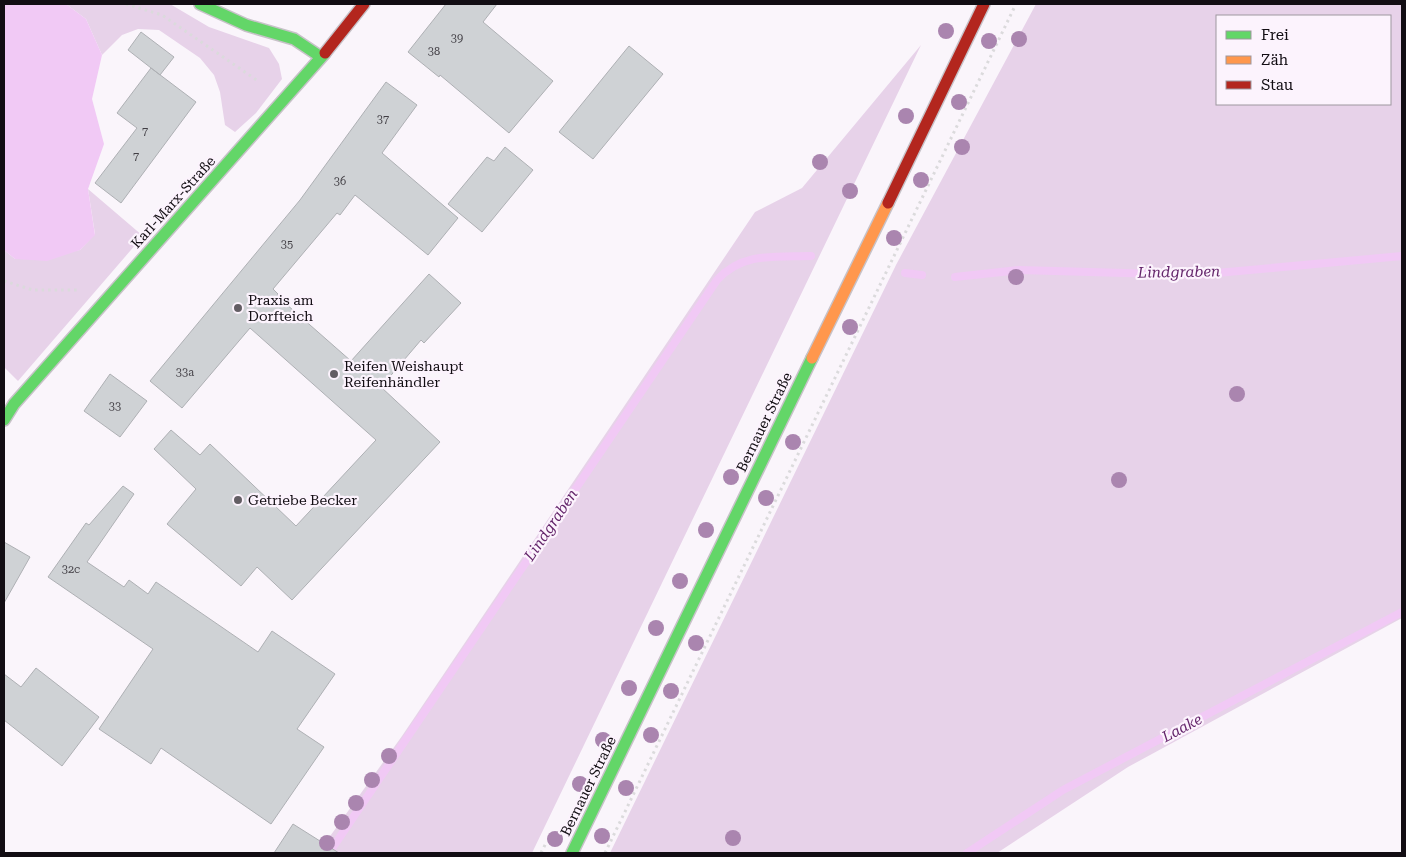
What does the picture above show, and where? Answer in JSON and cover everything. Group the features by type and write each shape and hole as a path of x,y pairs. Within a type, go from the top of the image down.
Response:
{"main road":[{"path":"200,4 246,25 294,39 321,57"},
{"name":"Karl-Marx-Straße","path":"4,420 14,404 321,57 364,4"},
{"name":"Bernauer Straße","path":"572,853 984,4"}],"path":[{"path":"126,4 162,15 258,80"},
{"path":"605,853 1016,4"},
{"path":"4,281 33,290 77,290"}],"shaded area":[{"path":"4,4 66,4 86,19 102,55 92,99 104,144 88,189 95,235 80,250 47,261 15,259 4,250"},
{"path":"66,4 170,4 209,27 269,48 279,64 282,79 256,113 235,132 225,125 220,92 214,75 200,58 159,30 138,29 122,35 102,55 86,19"},
{"path":"1036,4 1402,4 1402,618 1128,767 997,853 610,853 896,265"},
{"path":"921,45 532,853 318,853 402,736 755,212 802,188"},
{"path":"88,189 143,236 18,381 4,367 4,250 15,259 80,250 95,234"}],"building":[{"path":"446,4 497,4 483,22 553,81 509,133 440,75 439,77 408,52"},
{"path":"141,32 174,57 160,75 128,50"},
{"path":"629,46 663,74 593,159 559,132"},
{"path":"151,68 196,102 121,203 95,183 137,128 117,113"},
{"path":"386,82 417,105 382,153 458,218 428,255 355,195 340,215 337,213 273,289 278,294 277,296 351,361 429,274 461,303 424,343 421,340 381,387 440,442 292,600 257,567 241,586 167,524 196,489 154,449 171,430 200,455 210,444 296,526 376,440 250,328 182,408 150,381 300,200"},
{"path":"505,147 533,170 482,232 448,204 487,157 494,161"},
{"path":"110,374 147,401 120,437 84,411"},
{"path":"123,486 134,494 87,562 124,587 129,580 148,594 156,582 258,652 272,631 335,674 297,729 324,747 271,824 161,748 151,764 99,729 153,649 48,577 86,523 89,525"},
{"path":"4,542 30,557 4,603"},
{"path":"36,668 99,717 62,766 4,720 4,674 21,687"},
{"path":"293,824 339,853 274,853"}],"waterway":[{"name":"Lindgraben","path":"329,853 717,280 727,271 749,260 772,257 811,256"},
{"name":"Lindgraben","path":"955,277 1019,270 1195,275 1402,256"},
{"name":"Lindgraben","path":"905,273 922,275"},
{"name":"Laake","path":"967,853 1063,790 1402,612"}],"traffic: fast":[{"path":"200,4 246,25 294,39 321,57"},
{"path":"4,420 14,404 325,53"},
{"path":"572,853 812,358"}],"traffic: slow":[{"path":"812,358 888,203"}],"traffic: jam":[{"path":"325,53 364,4"},
{"path":"888,203 984,4"}],"place":[{"name":"Praxis am Dorfteich","path":"238,308"},
{"name":"Reifen Weishaupt Reifenhändler","path":"334,374"},
{"name":"Getriebe Becker","path":"238,500"}]}
